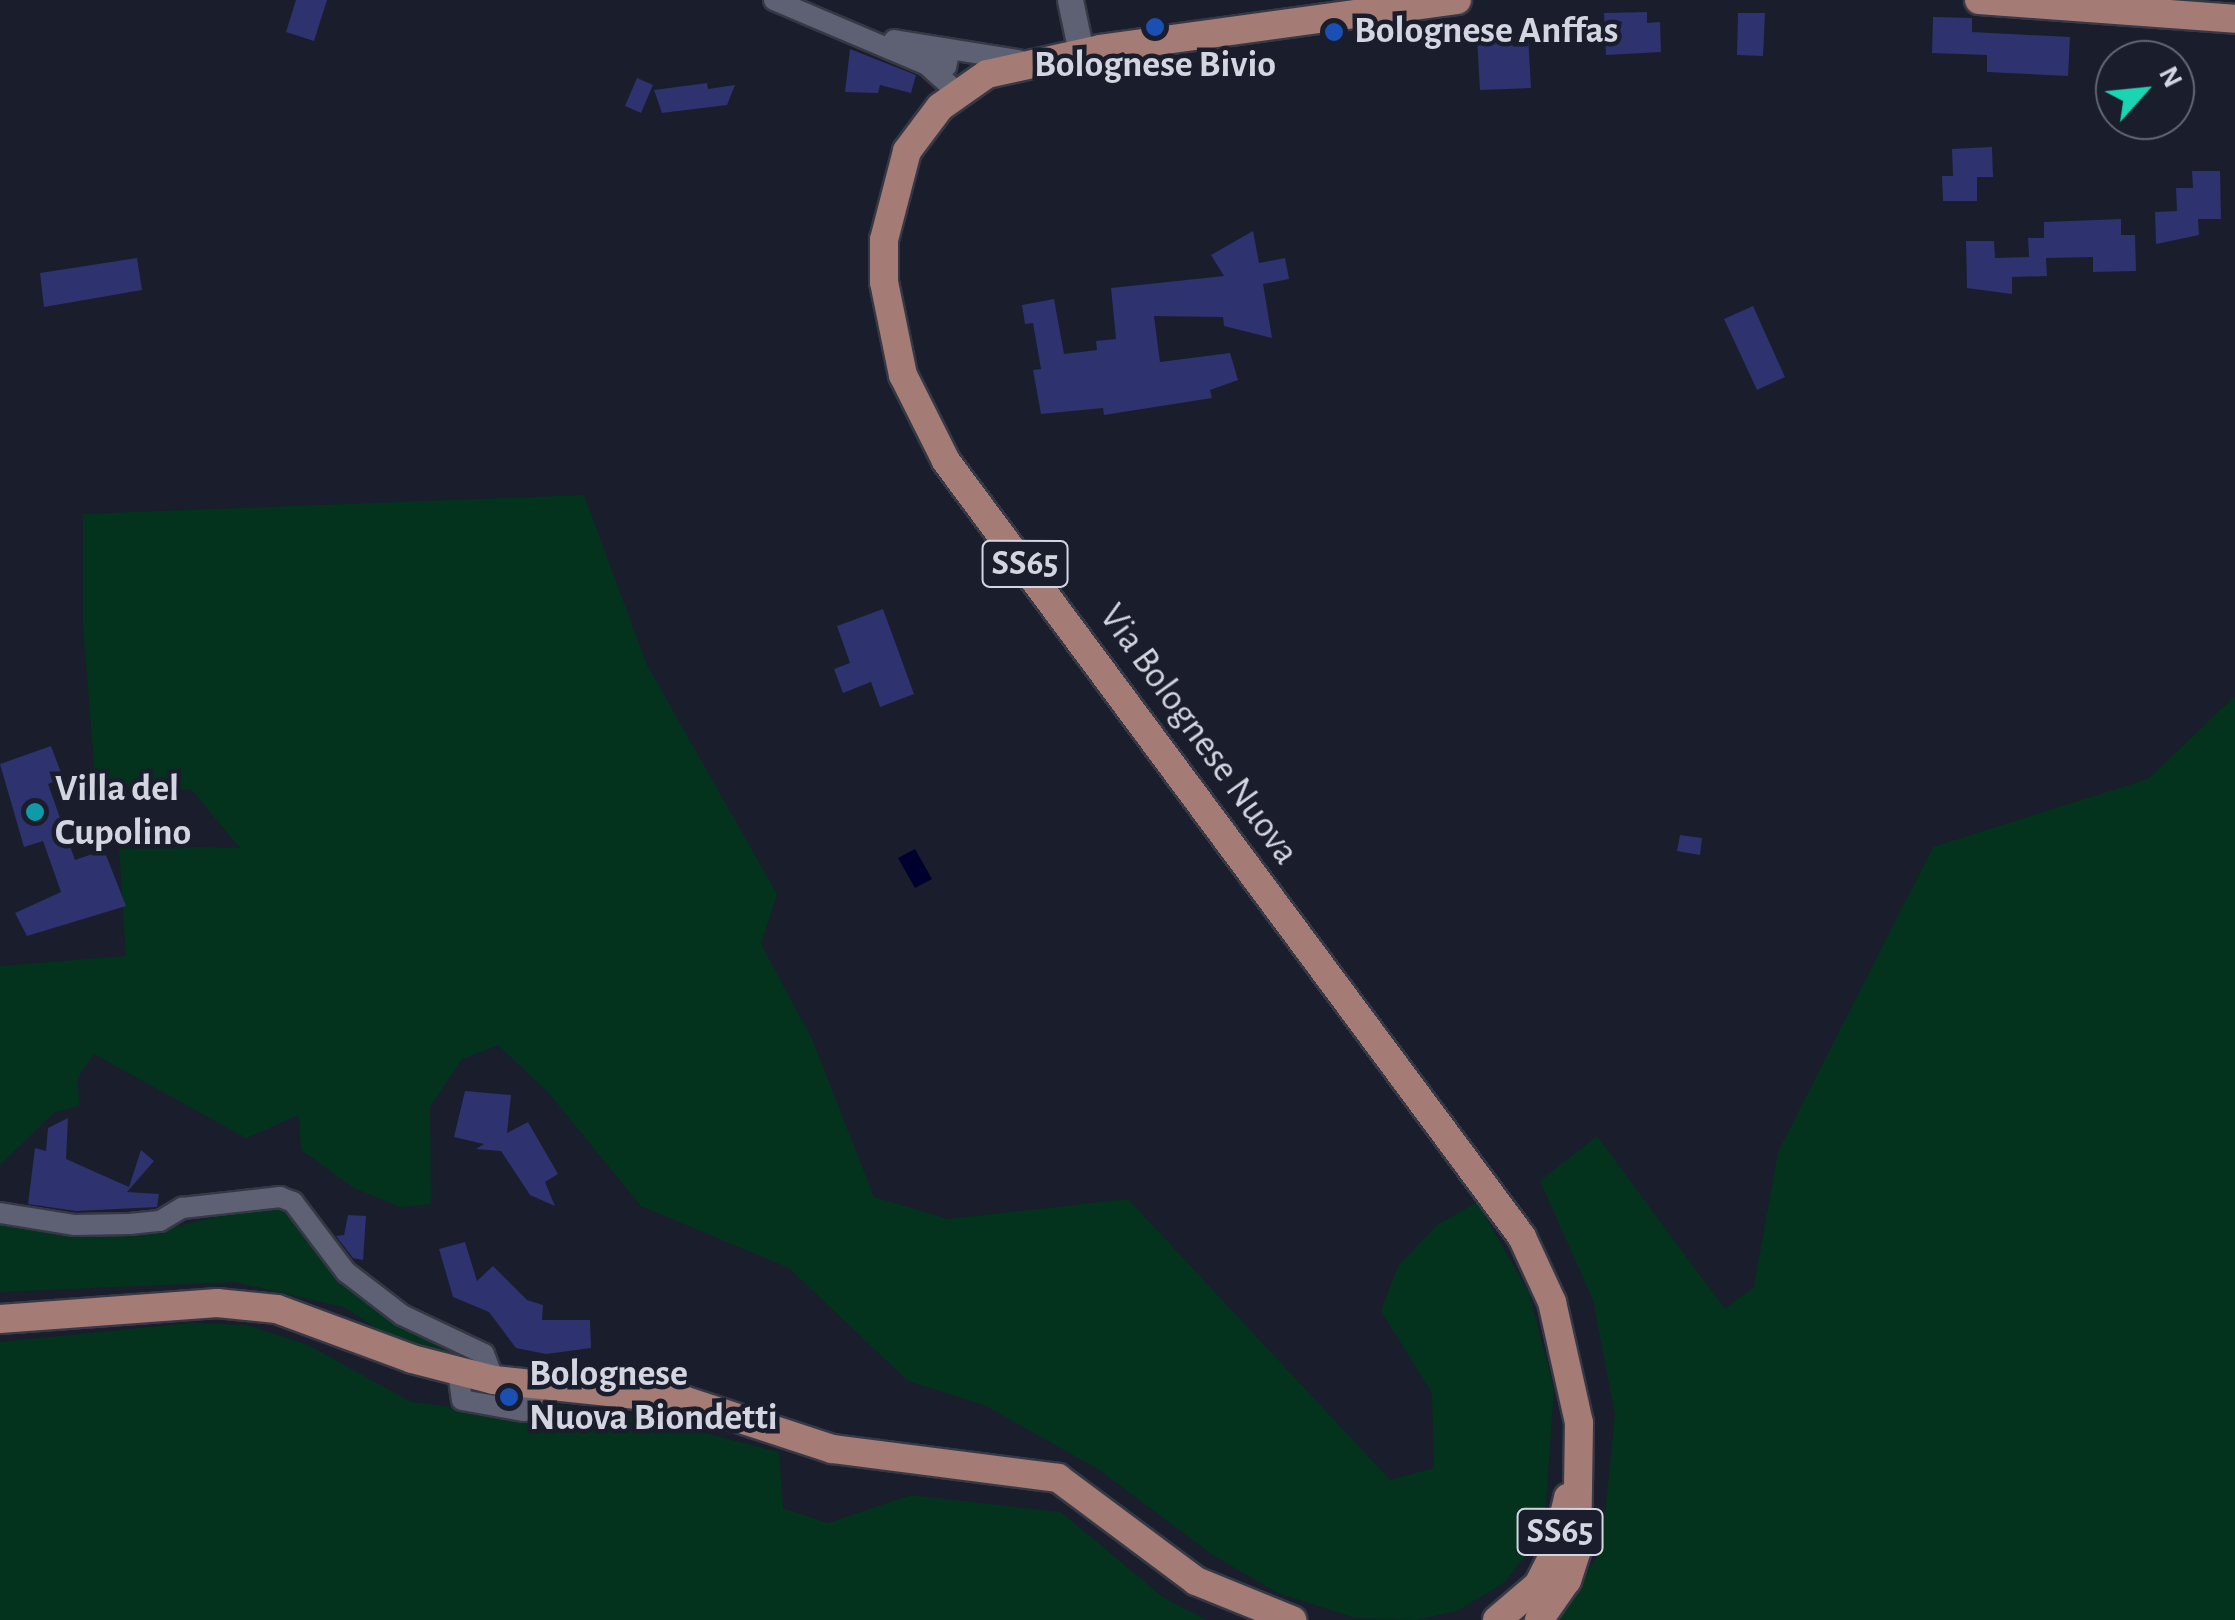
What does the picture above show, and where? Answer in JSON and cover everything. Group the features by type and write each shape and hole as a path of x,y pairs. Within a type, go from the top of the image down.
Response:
{"main road":[{"name":"SS65","path":"1028,61 1457,0"},
{"path":"1979,0 2235,19"},
{"name":"Via Bolognese Nuova","path":"1028,61 952,84 907,151 884,240 890,327 918,415 1522,1237 1552,1302 1579,1423 1577,1550 1567,1580 1539,1620"},
{"path":"0,1319 217,1302 277,1309 458,1372 494,1380 683,1400 832,1450 1058,1478 1196,1581 1292,1620"},
{"name":"Via Bolognese Nuova","path":"1497,1620 1538,1585 1556,1552 1579,1423"}],"street":[{"path":"774,0 863,34 952,84 960,54"},
{"path":"1070,0 1082,52"},
{"path":"863,34 960,54 1028,61"},
{"path":"0,1213 75,1225 130,1224 160,1221 182,1208 280,1197 293,1202 346,1272 402,1316 484,1354 494,1380"},
{"path":"458,1372 462,1400 524,1411 540,1386"}],"green space":[{"path":"584,495 647,665 777,894 761,944 812,1039 874,1197 948,1219 1128,1199 1390,1480 1434,1468 1432,1393 1381,1311 1398,1266 1437,1225 1477,1202 1529,1293 1554,1389 1544,1532 1505,1582 1457,1611 1415,1620 1356,1618 1278,1593 1213,1555 1098,1469 984,1405 908,1381 789,1268 641,1206 547,1091 498,1045 462,1059 430,1107 431,1204 400,1207 354,1188 301,1150 299,1115 246,1138 94,1054 77,1079 80,1106 55,1112 0,1165 0,966 126,956 119,845 240,848 191,789 96,789 83,625 83,514"},
{"path":"2235,696 2235,1620 1551,1620 1601,1552 1615,1415 1593,1300 1540,1181 1597,1136 1725,1309 1754,1287 1778,1152 1933,847 2148,779"},
{"path":"277,1203 292,1211 311,1241 471,1355 454,1360 403,1345 344,1307 234,1282 0,1292 0,1211 10,1226 87,1235 151,1232"},
{"path":"192,1323 247,1325 308,1345 411,1402 518,1415 556,1404 638,1416 779,1452 783,1508 828,1523 911,1495 1061,1512 1164,1598 1207,1620 0,1620 0,1342"}],"shaded area":[{"path":"915,849 932,879 915,888 898,858"}],"building":[{"path":"296,0 327,0 314,41 286,32"},
{"path":"1647,12 1647,23 1660,22 1661,52 1606,55 1604,13"},
{"path":"1738,13 1765,13 1763,56 1737,55"},
{"path":"1933,17 1972,18 1972,32 2070,37 2068,76 1987,72 1987,55 1932,53"},
{"path":"1528,35 1531,88 1480,90 1477,38"},
{"path":"850,49 916,75 911,93 880,85 878,93 845,92"},
{"path":"637,78 653,85 641,113 625,106"},
{"path":"707,83 708,89 735,85 727,105 662,113 654,90"},
{"path":"1992,147 1993,177 1977,177 1977,201 1943,201 1942,176 1953,176 1952,149"},
{"path":"2192,171 2220,171 2221,219 2198,219 2199,235 2156,244 2155,212 2177,211 2176,188 2193,188"},
{"path":"2121,219 2121,235 2135,235 2136,271 2093,272 2093,257 2046,258 2047,276 2012,277 2012,294 1967,288 1966,241 1994,241 1995,258 2029,257 2028,238 2044,238 2044,222"},
{"path":"1253,231 1259,263 1285,258 1289,279 1263,284 1272,338 1224,326 1223,317 1154,316 1160,362 1230,353 1238,380 1210,390 1212,398 1104,415 1103,408 1041,414 1033,370 1041,369 1033,323 1025,324 1022,305 1054,299 1064,354 1097,350 1096,341 1116,339 1111,288 1224,276 1211,255"},
{"path":"137,258 142,290 44,307 40,273"},
{"path":"1753,306 1785,377 1757,390 1724,319"},
{"path":"883,609 914,694 880,707 871,682 843,693 834,669 850,663 837,626"},
{"name":"Villa del Cupolino","path":"51,746 63,778 48,784 75,860 104,850 126,906 27,936 15,913 61,892 43,841 24,847 0,764"},
{"path":"1680,835 1702,838 1700,855 1677,851"},
{"path":"465,1091 511,1095 507,1133 528,1122 558,1174 545,1182 555,1206 530,1195 501,1151 476,1149 484,1144 454,1137"},
{"path":"68,1118 66,1159 129,1187 141,1150 154,1161 127,1192 159,1194 157,1207 76,1211 28,1204 35,1148 46,1151 48,1128"},
{"path":"348,1215 366,1216 363,1260 353,1258 336,1236 344,1235"},
{"path":"465,1242 477,1281 493,1266 527,1300 543,1305 542,1320 590,1320 591,1348 546,1354 516,1348 489,1312 453,1297 439,1249"}],"place":[{"name":"Bolognese Bivio","path":"1155,27"},
{"name":"Bolognese Anffas","path":"1334,32"},
{"name":"Villa del Cupolino","path":"35,812"},
{"name":"Bolognese Nuova Biondetti","path":"509,1397"}]}
